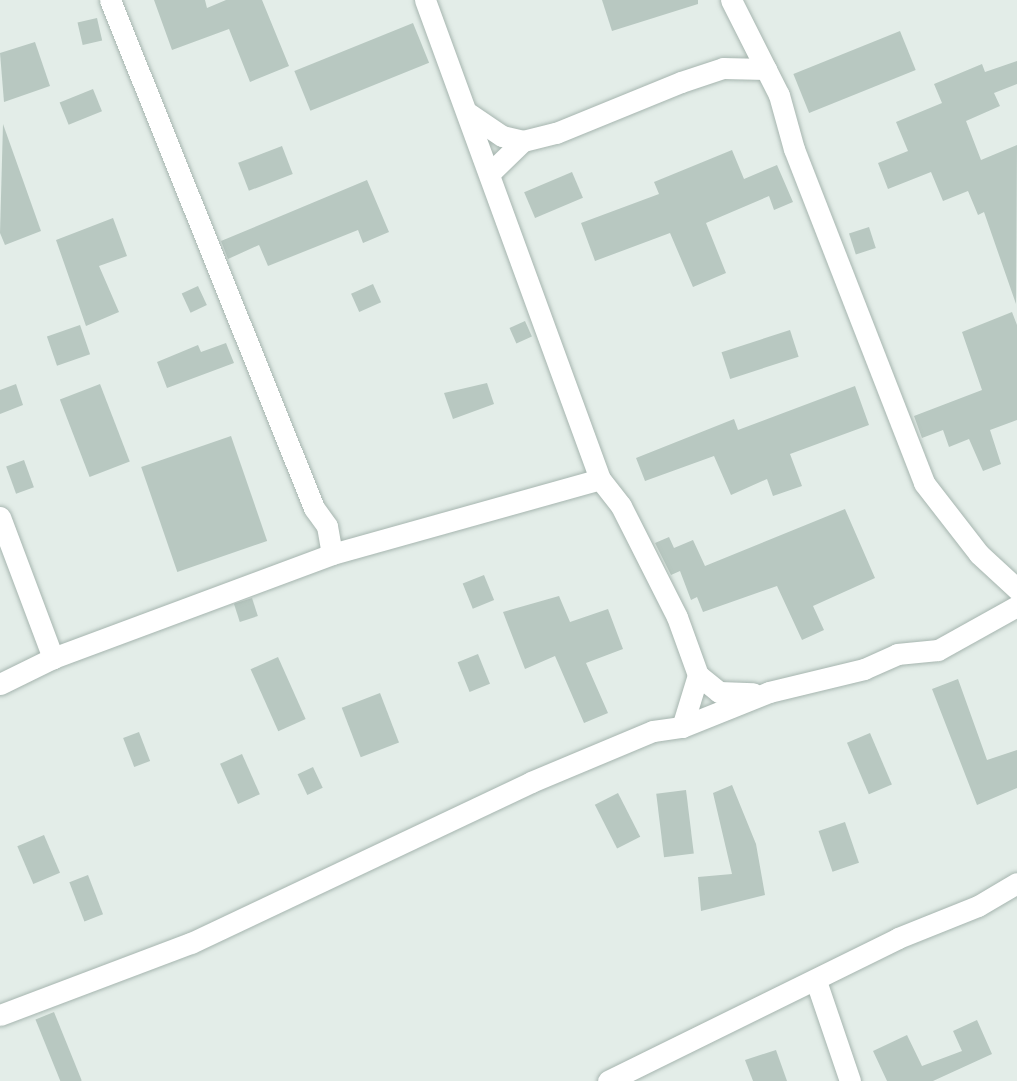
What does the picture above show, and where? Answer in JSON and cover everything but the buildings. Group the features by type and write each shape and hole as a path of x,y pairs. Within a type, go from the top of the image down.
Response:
{"street":[{"path":"110,0 314,508 327,526 332,554"},
{"path":"425,0 492,171 600,479 621,506 677,617 698,675 719,692 769,692"},
{"path":"731,0 766,69 924,483 979,554 1017,589"},
{"path":"492,171 523,141 723,68 766,69"},
{"path":"468,113 502,136 523,141"},
{"path":"0,684 53,658 332,554 600,479"},
{"path":"0,517 53,658"},
{"path":"0,1015 191,943 531,782 653,731 682,727 769,692 864,669 897,654 938,650 1017,606"},
{"path":"682,727 698,675"},
{"path":"608,1081 816,981 898,938 978,906 1017,883"},
{"path":"816,981 850,1081"}]}
